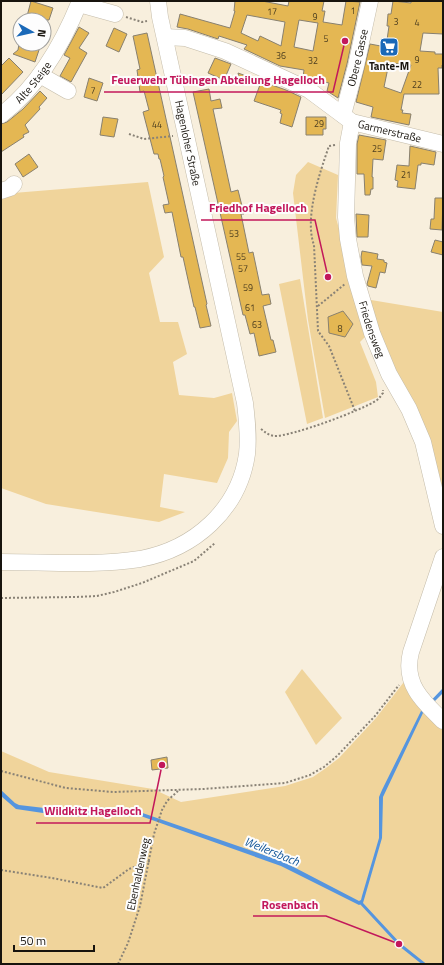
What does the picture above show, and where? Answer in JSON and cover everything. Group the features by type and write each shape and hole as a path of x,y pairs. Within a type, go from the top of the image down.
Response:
{"street":[{"name":"Hagenloher Straße","path":"1,562 117,561 164,553 184,544 211,525 224,510 242,477 248,442 245,403 164,37 158,1"},
{"name":"Obere Gasse","path":"348,118 356,66 370,1"},
{"path":"80,2 115,14"},
{"name":"Alte Steige","path":"1,115 26,92 40,75 64,36 80,2"},
{"name":"Garmerstraße","path":"164,37 185,38 217,48 309,90 348,118 443,144"},
{"path":"40,75 68,91"},
{"name":"Friedensweg","path":"348,118 346,217 348,239 355,276 372,334 389,374 409,409 423,442 442,519"},
{"path":"443,557 409,660 409,674 412,684 422,700 443,721"}],"path":[{"path":"115,14 142,22 160,17"},
{"path":"129,134 144,139 186,134"},
{"path":"348,143 329,146 319,174 315,194 311,237 314,244 318,331 329,346 355,411"},
{"path":"318,306 355,276"},
{"path":"247,422 254,423 269,435 282,435 328,421 355,411 378,399 383,393 382,382 389,374"},
{"path":"1,598 97,596 114,592 129,588 194,561 215,543"},
{"path":"1,771 66,788 112,792 179,790 286,783 310,776 337,756 375,716 409,674"},
{"name":"Ebenhaldenweg","path":"118,964 135,924 150,861 154,834 162,810 167,801 179,790"},
{"path":"1,870 103,888 129,869 150,861"}],"shaded area":[{"path":"308,162 338,175 336,218 368,334 360,342 376,382 378,397 325,418 308,320 293,193 296,175"},
{"path":"148,182 164,257 149,273 160,322 178,322 187,354 173,362 179,395 214,398 232,393 237,421 229,432 228,458 217,483 164,474 160,507 185,512 159,522 46,504 1,488 1,194"},
{"path":"300,279 323,418 307,424 279,284"},
{"path":"365,299 443,312 443,506"},
{"path":"302,669 342,718 316,745 285,692"},
{"path":"407,678 443,728 443,964 1,964 1,751 49,772 153,789 181,802 285,786 313,777 339,758 376,718"}],"water":[{"path":"443,688 443,693 423,713 383,797 382,838 363,903 359,905 281,866 135,814 120,813 70,817 16,809 1,796 1,790 19,805 70,811 123,808 131,809 284,862 359,901 361,900 379,838 379,797 421,711"}],"building":[{"path":"31,1 53,8 52,12 28,12"},
{"path":"235,1 262,1 288,6 289,1 324,1 322,11 325,11 323,22 342,25 346,1 360,2 338,98 327,91 329,83 303,77 304,70 280,66 244,49 247,45 219,36 218,39 177,27 180,14 230,28","holes":["247,15 285,22 281,46 260,36 258,41 241,33","299,20 318,23 313,51 294,47"]},
{"path":"393,1 411,3 411,1 443,1 443,34 423,33 420,51 443,54 442,68 438,68 439,94 404,94 401,110 403,110 402,113 411,114 409,125 371,117 373,107 356,102 370,44 386,47 389,26 387,26 388,14 391,14","holes":["389,63 411,65 401,93 384,87"]},
{"path":"79,27 89,33 79,48 87,53 71,82 60,76 70,58 64,55"},
{"path":"114,28 127,34 119,52 106,46"},
{"path":"147,33 211,326 200,328 183,257 181,257 172,212 165,213 163,205 169,204 160,159 158,154 154,154 143,112 149,110 144,91 140,92 137,70 140,69 133,36"},
{"path":"16,52 38,52 35,62 13,54"},
{"path":"9,58 23,72 1,95 1,66"},
{"path":"215,58 231,64 224,80 208,73"},
{"path":"238,73 286,90 301,97 292,127 280,123 282,114 280,113 281,110 254,101 261,82 241,85"},
{"path":"89,78 103,83 97,101 84,97"},
{"path":"209,89 211,101 220,99 222,108 213,109 231,192 238,190 244,214 241,214 249,253 253,252 262,295 269,294 271,304 263,306 271,340 273,340 276,352 259,356 254,333 250,334 245,315 243,315 193,92"},
{"path":"40,91 47,98 39,107 40,109 25,125 29,132 1,152 1,124 7,122 23,109"},
{"path":"103,117 118,119 114,137 100,135"},
{"path":"306,117 326,117 326,129 323,129 323,135 306,135"},
{"path":"359,135 386,140 383,160 373,159 373,189 371,189 370,195 365,195 364,174 357,174 357,144"},
{"path":"410,146 436,152 434,165 421,163 421,165 418,165 415,189 397,187 398,181 395,180 397,165 409,166"},
{"path":"29,154 38,167 23,177 15,164"},
{"path":"435,198 443,198 442,230 430,229 431,219 434,219"},
{"path":"356,214 369,215 368,237 357,237"},
{"path":"435,240 443,242 443,255 431,252"},
{"path":"362,251 378,254 377,259 384,260 384,262 387,263 385,273 380,272 376,288 368,286 367,284 372,266 362,265"},
{"path":"343,311 353,324 345,337 329,333 328,317"},
{"path":"167,757 168,768 152,770 151,760"}],"waterway":[{"path":"361,903 399,944 424,964"}],"place":[{"name":"Feuerwehr Tübingen Abteilung Hagelloch","path":"345,41"},
{"name":"Tante-M","path":"389,47"},
{"name":"Friedhof Hagelloch","path":"328,277"},
{"name":"Wildkitz Hagelloch","path":"162,765"},
{"name":"Rosenbach","path":"399,944"}],"water label":[{"name":"Weilersbach","path":"272,851"}]}
